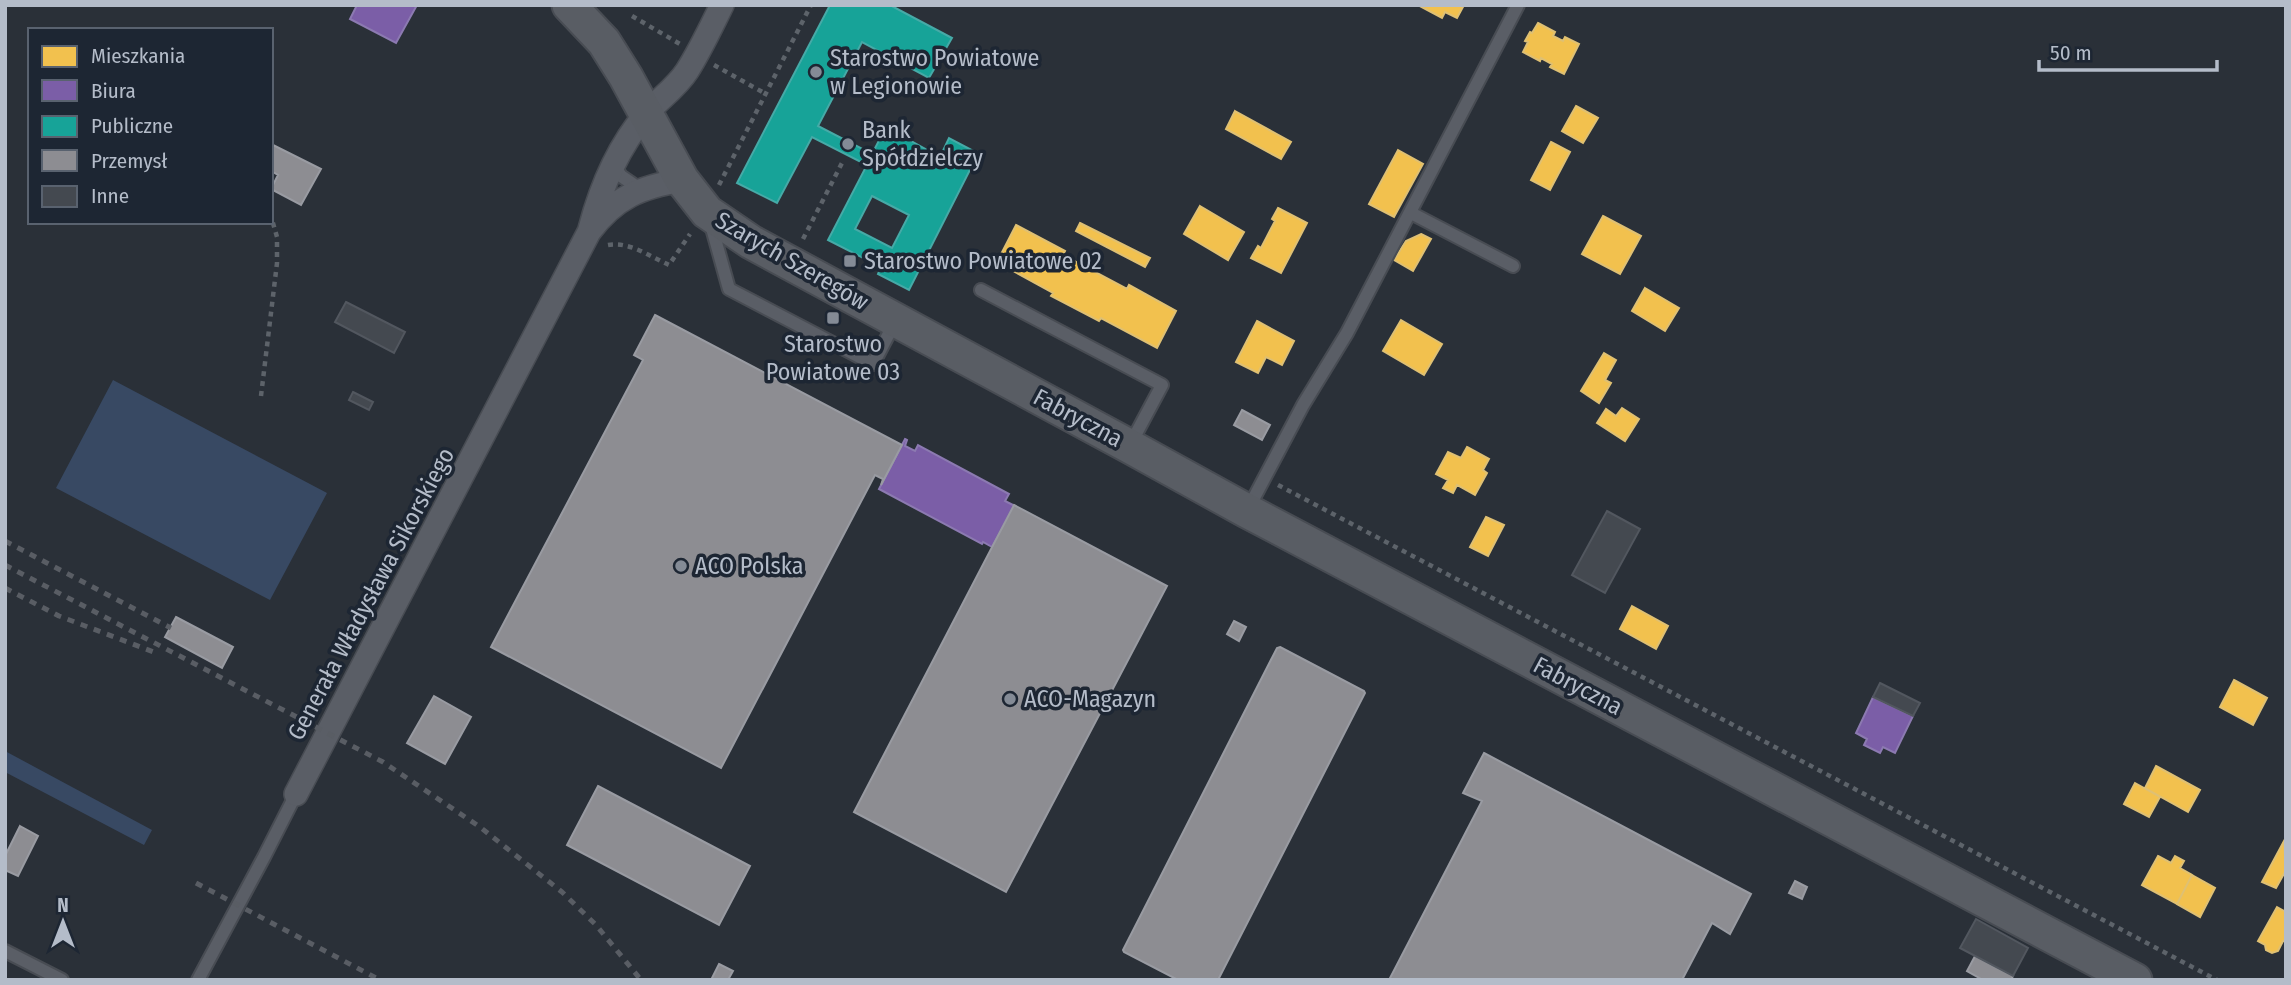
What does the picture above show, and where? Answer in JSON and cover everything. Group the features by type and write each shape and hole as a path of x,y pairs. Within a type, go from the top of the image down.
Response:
{"street":[{"name":"Szarych Szeregów","path":"569,5 604,42 682,180 709,211 751,242 1022,388"},
{"name":"Generała Władysława Sikorskiego","path":"595,241 599,196 613,164 646,113 676,86 687,71 722,5"},
{"name":"Generała Władysława Sikorskiego","path":"296,794 616,204 640,189 682,180"},
{"name":"Fabryczna","path":"1022,388 1247,511 2135,980"}],"lane":[{"path":"1247,511 1303,405 1347,333 1518,5"},
{"path":"613,164 621,176 640,189"},
{"path":"709,211 729,289 873,364 897,320"},
{"path":"1411,213 1513,266"},
{"path":"981,290 1162,384 1129,446"},
{"name":"Generała Władysława Sikorskiego","path":"198,980 296,794"},
{"path":"5,951 62,980"}],"path":[{"path":"595,241 632,248 669,265 709,211 717,188 811,5"},
{"path":"803,240 843,162"},
{"path":"261,396 277,263 277,237 273,223"},
{"path":"794,237 814,244"},
{"path":"1266,478 2217,980"}],"water":[{"path":"113,380 327,493 270,600 56,488"},
{"path":"5,751 152,830 144,845 5,772"}],"building: Mieszkania":[{"path":"1418,5 1464,5 1457,18 1445,12 1442,18"},
{"path":"1538,23 1555,32 1553,36 1563,41 1565,37 1579,44 1564,74 1550,67 1552,64 1541,58 1540,61 1523,52 1528,42 1525,41"},
{"path":"1576,106 1598,118 1583,143 1562,131"},
{"path":"1235,111 1291,142 1281,159 1226,129"},
{"path":"1551,142 1570,152 1550,190 1531,180"},
{"path":"1398,150 1423,164 1394,217 1369,204"},
{"path":"1200,206 1244,232 1228,260 1184,234"},
{"path":"1278,208 1307,223 1281,273 1251,258 1258,246 1261,248 1275,221 1272,219"},
{"path":"1603,216 1641,236 1620,274 1582,254"},
{"path":"1080,223 1150,258 1145,267 1076,231"},
{"path":"1016,225 1065,251 1063,255 1127,289 1129,285 1176,311 1157,348 1101,318 1099,321 1051,296 1053,293 997,262"},
{"path":"1421,234 1431,239 1413,271 1394,260 1406,241"},
{"path":"1645,288 1679,308 1665,331 1632,311"},
{"path":"1401,320 1442,344 1424,375 1383,351"},
{"path":"1257,321 1294,341 1282,365 1266,357 1258,373 1236,362"},
{"path":"1604,353 1616,360 1605,380 1611,383 1599,403 1581,391"},
{"path":"1622,408 1639,419 1625,441 1597,423 1606,409 1616,416"},
{"path":"1467,447 1489,459 1483,470 1487,473 1475,495 1457,485 1453,493 1443,488 1448,480 1436,474 1448,452 1461,458"},
{"path":"1486,517 1504,525 1488,556 1470,547"},
{"path":"1632,606 1668,626 1656,649 1620,629"},
{"path":"2234,680 2267,698 2253,725 2220,707"},
{"path":"2156,766 2200,790 2188,812 2145,788"},
{"path":"2135,783 2160,797 2149,817 2124,804"},
{"path":"2284,841 2286,870 2276,888 2262,882"},
{"path":"2158,856 2171,863 2175,856 2184,861 2180,868 2192,875 2177,904 2142,885"},
{"path":"2192,875 2215,888 2200,917 2177,904"},
{"path":"2277,907 2286,912 2286,941 2283,941 2278,951 2272,953 2258,941"}],"building: Biura":[{"path":"357,5 417,5 396,43 350,19"},
{"path":"905,439 905,446 915,451 918,445 1009,494 1005,501 1015,506 992,547 879,489"},
{"path":"1873,697 1913,716 1895,753 1883,747 1880,753 1864,745 1867,739 1856,733"}],"building: Publiczne":[{"path":"830,5 890,5 952,38 929,78 862,42 818,126 872,154 886,127 940,157 949,138 981,155 978,154 909,290 878,274 881,267 828,240 867,165 812,137 777,203 737,183","holes":["872,196 909,215 892,248 855,229"]}],"building: Przemysł":[{"path":"273,145 321,169 301,205 273,190 278,175 273,172"},
{"name":"ACO Polska","path":"655,315 902,445 881,485 883,479 875,475 721,768 491,647 643,360 634,355"},
{"path":"1242,410 1270,425 1262,440 1234,425"},
{"name":"ACO-Magazyn","path":"1014,505 1167,586 1006,892 854,812"},
{"path":"176,617 233,647 222,668 165,637"},
{"path":"1234,621 1246,627 1239,641 1227,634"},
{"path":"1280,647 1365,693 1218,980 1178,980 1123,950 1277,648"},
{"path":"434,696 471,717 445,764 407,743"},
{"path":"1484,753 1751,894 1730,934 1712,923 1682,980 1389,980 1482,801 1463,793"},
{"path":"598,786 750,866 719,925 567,845"},
{"path":"20,826 38,836 18,876 5,870 5,856"},
{"path":"1795,881 1807,887 1802,899 1789,893"},
{"path":"1975,956 2013,976 2011,980 1983,980 1967,971"},
{"path":"719,964 733,971 728,980 711,980"}],"building: Inne":[{"path":"346,302 405,332 394,353 335,322"},
{"path":"353,392 373,402 369,410 349,400"},
{"path":"1607,511 1640,529 1605,593 1572,575"},
{"path":"1880,683 1920,703 1913,716 1873,697"},
{"path":"1976,919 2028,948 2013,976 1960,948"}],"railway":[{"path":"5,541 171,628"},
{"path":"5,565 383,762 480,827 562,892 596,925 641,980"},
{"path":"5,588 59,616 159,654"},
{"path":"196,883 380,980"}],"place":[{"name":"Starostwo Powiatowe w Legionowie","path":"816,72"},
{"name":"Bank Spółdzielczy","path":"848,144"},
{"name":"Starostwo Powiatowe 02","path":"850,261"},
{"name":"Starostwo Powiatowe 03","path":"833,318"},
{"name":"ACO Polska","path":"681,566"},
{"name":"ACO-Magazyn","path":"1010,699"}]}
